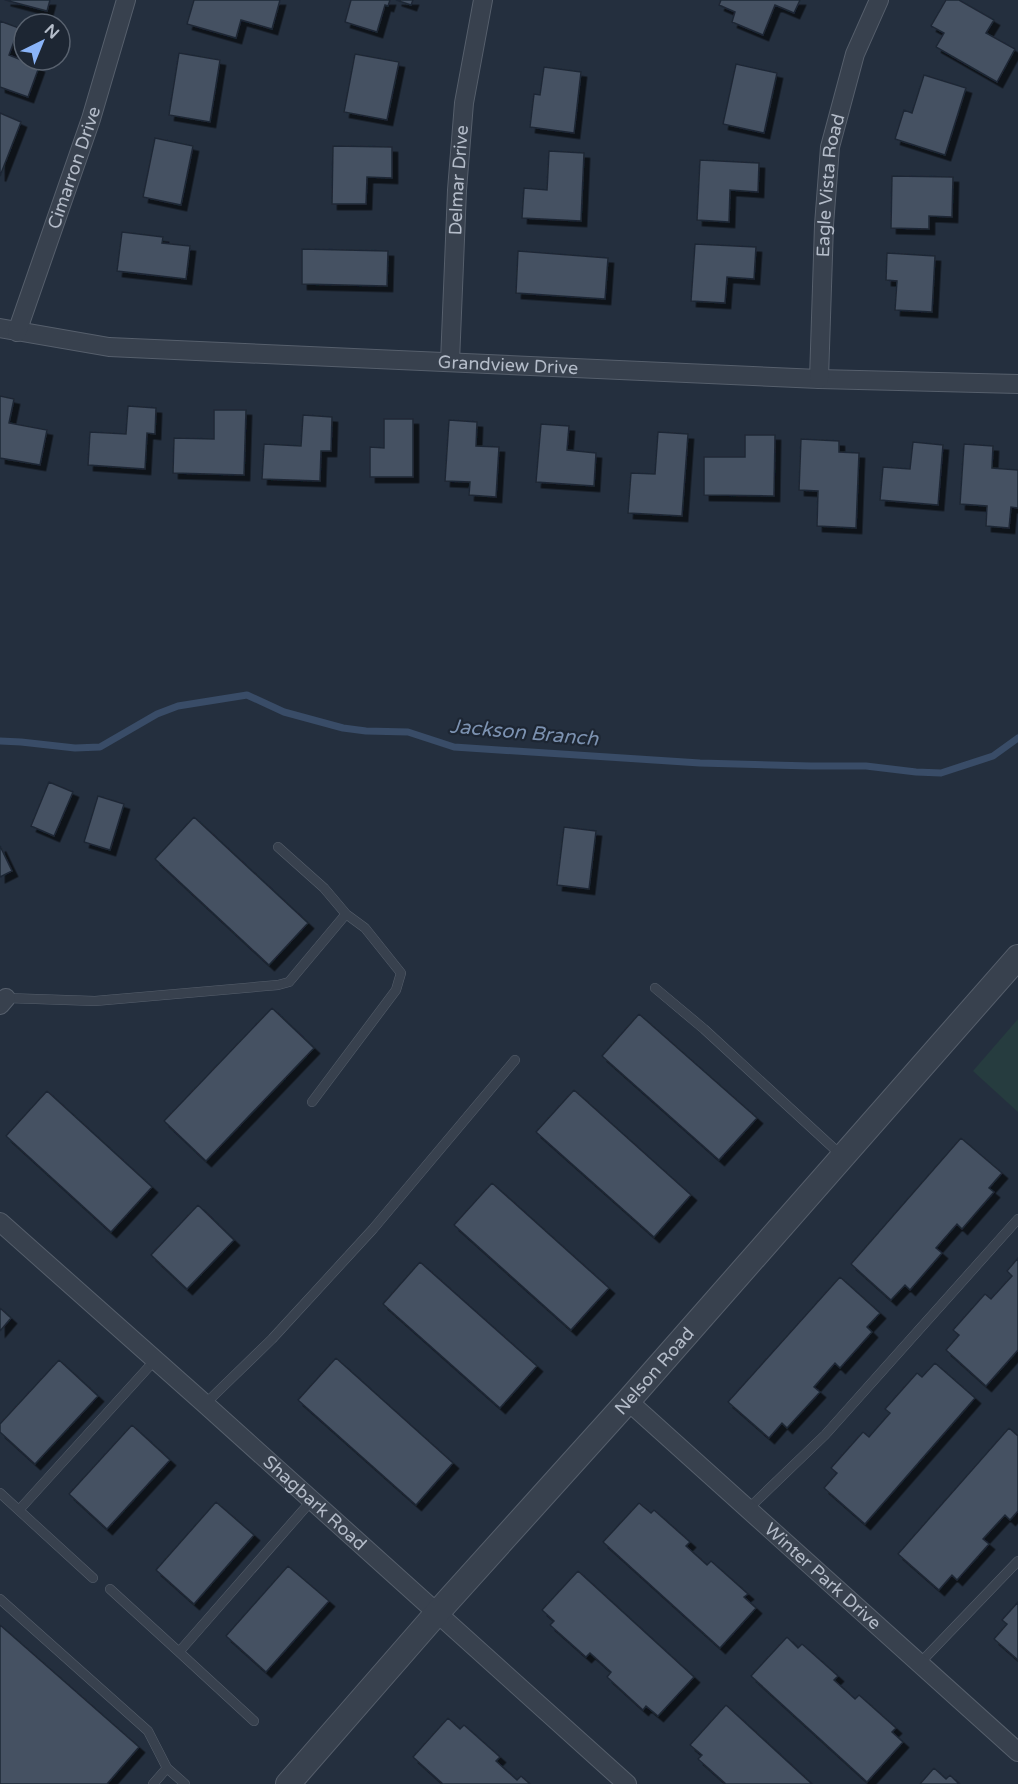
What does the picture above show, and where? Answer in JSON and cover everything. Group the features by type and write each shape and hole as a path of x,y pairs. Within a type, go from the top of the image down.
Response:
{"street":[{"name":"Cimarron Drive","path":"8,330 91,119 126,0"},
{"name":"Delmar Drive","path":"450,362 464,103 483,0"},
{"name":"Eagle Vista Road","path":"819,379 824,225 830,147 855,54 879,0"},
{"name":"Grandview Drive","path":"8,330 109,347 819,379 1018,384"},
{"name":"Nelson Road","path":"288,1784 1018,957"},
{"name":"Shagbark Road","path":"0,1222 627,1784"},
{"name":"Winter Park Drive","path":"628,1401 1018,1752"}],"lane":[{"path":"278,847 324,888 346,914 365,928 401,973 396,990 312,1102"},
{"path":"3,1002 94,1001 278,985 289,982 346,914"},
{"path":"655,988 704,1029 843,1157"},
{"path":"205,1404 272,1340 365,1238 515,1060"},
{"path":"748,1509 825,1435 1018,1219"},
{"path":"19,1510 155,1360"},
{"path":"0,1493 93,1578"},
{"path":"178,1652 312,1500"},
{"path":"920,1663 1018,1561"},
{"path":"110,1589 254,1721"},
{"path":"0,1599 148,1731 167,1768 185,1784"},
{"path":"153,1784 167,1768"}],"green space":[{"path":"1018,1019 1018,1112 973,1071"}],"building":[{"path":"5,0 50,0 47,11"},
{"path":"194,0 280,0 272,29 241,20 236,38 187,24"},
{"path":"351,0 390,0 388,6 385,5 377,32 345,22"},
{"path":"396,0 413,0 411,5"},
{"path":"721,0 800,0 794,13 775,5 763,35 732,22 735,12 719,5"},
{"path":"946,0 959,0 994,20 986,33 1015,49 997,82 936,47 944,33 931,26"},
{"path":"0,21 12,25 12,47 9,55 12,56 12,72 37,72 28,97 0,87"},
{"path":"179,53 220,60 210,122 169,115"},
{"path":"355,54 399,62 387,120 344,112"},
{"path":"736,64 777,73 764,133 723,124"},
{"path":"544,67 581,72 574,133 530,127 534,94 540,95"},
{"path":"924,75 966,88 945,155 895,139 904,110 912,113"},
{"path":"0,113 21,122 0,176"},
{"path":"155,138 193,146 181,205 143,197"},
{"path":"333,146 392,147 392,178 367,177 366,204 332,204"},
{"path":"549,151 584,153 581,221 522,218 524,188 547,190"},
{"path":"700,160 759,163 758,192 730,190 729,222 697,220"},
{"path":"892,176 953,177 952,217 929,216 929,229 891,228"},
{"path":"122,232 163,237 162,243 190,246 186,279 117,271"},
{"path":"695,244 756,247 754,279 727,277 725,303 691,301"},
{"path":"302,249 388,251 387,286 302,284"},
{"path":"518,251 608,258 605,299 516,293"},
{"path":"887,253 935,256 932,312 895,310 897,281 886,280"},
{"path":"0,396 14,399 9,423 47,430 40,465 0,458"},
{"path":"128,406 156,408 155,434 147,433 145,469 88,465 90,432 126,434"},
{"path":"214,410 246,410 244,475 173,473 174,438 214,439"},
{"path":"303,415 332,417 331,451 321,451 320,481 262,479 264,444 301,446"},
{"path":"384,419 413,419 413,477 370,477 370,447 384,448"},
{"path":"449,420 477,422 476,446 499,447 496,497 469,495 470,482 445,481"},
{"path":"541,424 569,426 567,450 596,453 594,486 536,482"},
{"path":"658,432 688,434 682,516 628,513 631,473 655,474"},
{"path":"745,435 775,435 774,496 704,495 704,457 745,457"},
{"path":"801,439 839,441 839,452 859,453 856,528 817,526 818,491 799,490"},
{"path":"913,442 943,445 938,505 880,500 883,467 910,469"},
{"path":"964,444 993,446 992,468 1018,470 1018,508 1011,507 1009,528 986,526 987,506 960,504"},
{"path":"49,782 73,792 54,836 31,826"},
{"path":"98,796 124,804 110,850 84,842"},
{"path":"194,817 308,923 269,965 155,859"},
{"path":"564,827 596,831 589,889 557,885"},
{"path":"0,846 12,871 0,877"},
{"path":"272,1008 314,1048 206,1161 164,1121"},
{"path":"639,1014 757,1118 719,1160 602,1056"},
{"path":"574,1090 691,1195 654,1237 536,1132"},
{"path":"47,1091 152,1187 111,1232 6,1136"},
{"path":"961,1138 1002,1173 989,1188 994,1192 962,1229 957,1224 936,1248 942,1253 910,1290 905,1285 891,1300 851,1264"},
{"path":"492,1183 609,1288 571,1330 454,1225"},
{"path":"198,1205 234,1240 187,1289 151,1255"},
{"path":"1018,1258 1018,1350 986,1386 946,1350 959,1335 953,1330 985,1294 991,1299 1012,1276 1007,1271"},
{"path":"420,1262 537,1366 500,1408 383,1304"},
{"path":"840,1277 880,1313 867,1327 872,1332 840,1368 835,1363 814,1387 820,1392 787,1428 782,1423 769,1438 728,1402"},
{"path":"0,1308 11,1318 0,1331"},
{"path":"336,1358 453,1463 416,1505 298,1400"},
{"path":"59,1360 98,1396 35,1464 0,1432 0,1424"},
{"path":"935,1363 975,1398 865,1524 824,1488 837,1473 831,1468 863,1432 869,1437 890,1413 885,1409 917,1373 922,1377"},
{"path":"132,1425 170,1460 107,1529 69,1494"},
{"path":"1009,1428 1018,1436 1018,1511 1010,1520 1005,1515 983,1539 989,1544 957,1580 952,1575 939,1590 898,1554"},
{"path":"216,1502 254,1535 194,1604 156,1570"},
{"path":"639,1503 651,1513 654,1510 690,1542 686,1546 707,1565 711,1561 748,1594 744,1597 756,1608 720,1648 603,1542"},
{"path":"288,1566 329,1601 266,1672 226,1636"},
{"path":"578,1571 694,1677 658,1716 646,1706 643,1710 607,1677 611,1672 590,1653 586,1657 550,1625 554,1621 542,1610"},
{"path":"1018,1602 1018,1660 994,1639 1007,1624 1002,1620"},
{"path":"0,1625 139,1747 107,1784 0,1784"},
{"path":"787,1637 798,1648 802,1644 838,1676 834,1680 855,1699 859,1695 896,1728 892,1732 903,1742 867,1782 751,1676"},
{"path":"726,1705 812,1784 726,1784 698,1759 702,1755 690,1745"},
{"path":"448,1718 460,1729 464,1725 500,1757 496,1761 517,1780 521,1776 530,1784 443,1784 413,1757"},
{"path":"934,1768 946,1779 950,1775 959,1784 920,1784"}],"waterway":[{"name":"Jackson Branch","path":"0,741 75,748 100,747 157,714 178,706 247,695 284,712 343,728 408,732 454,747 700,763 866,766 941,773 993,756 1018,738"}]}
